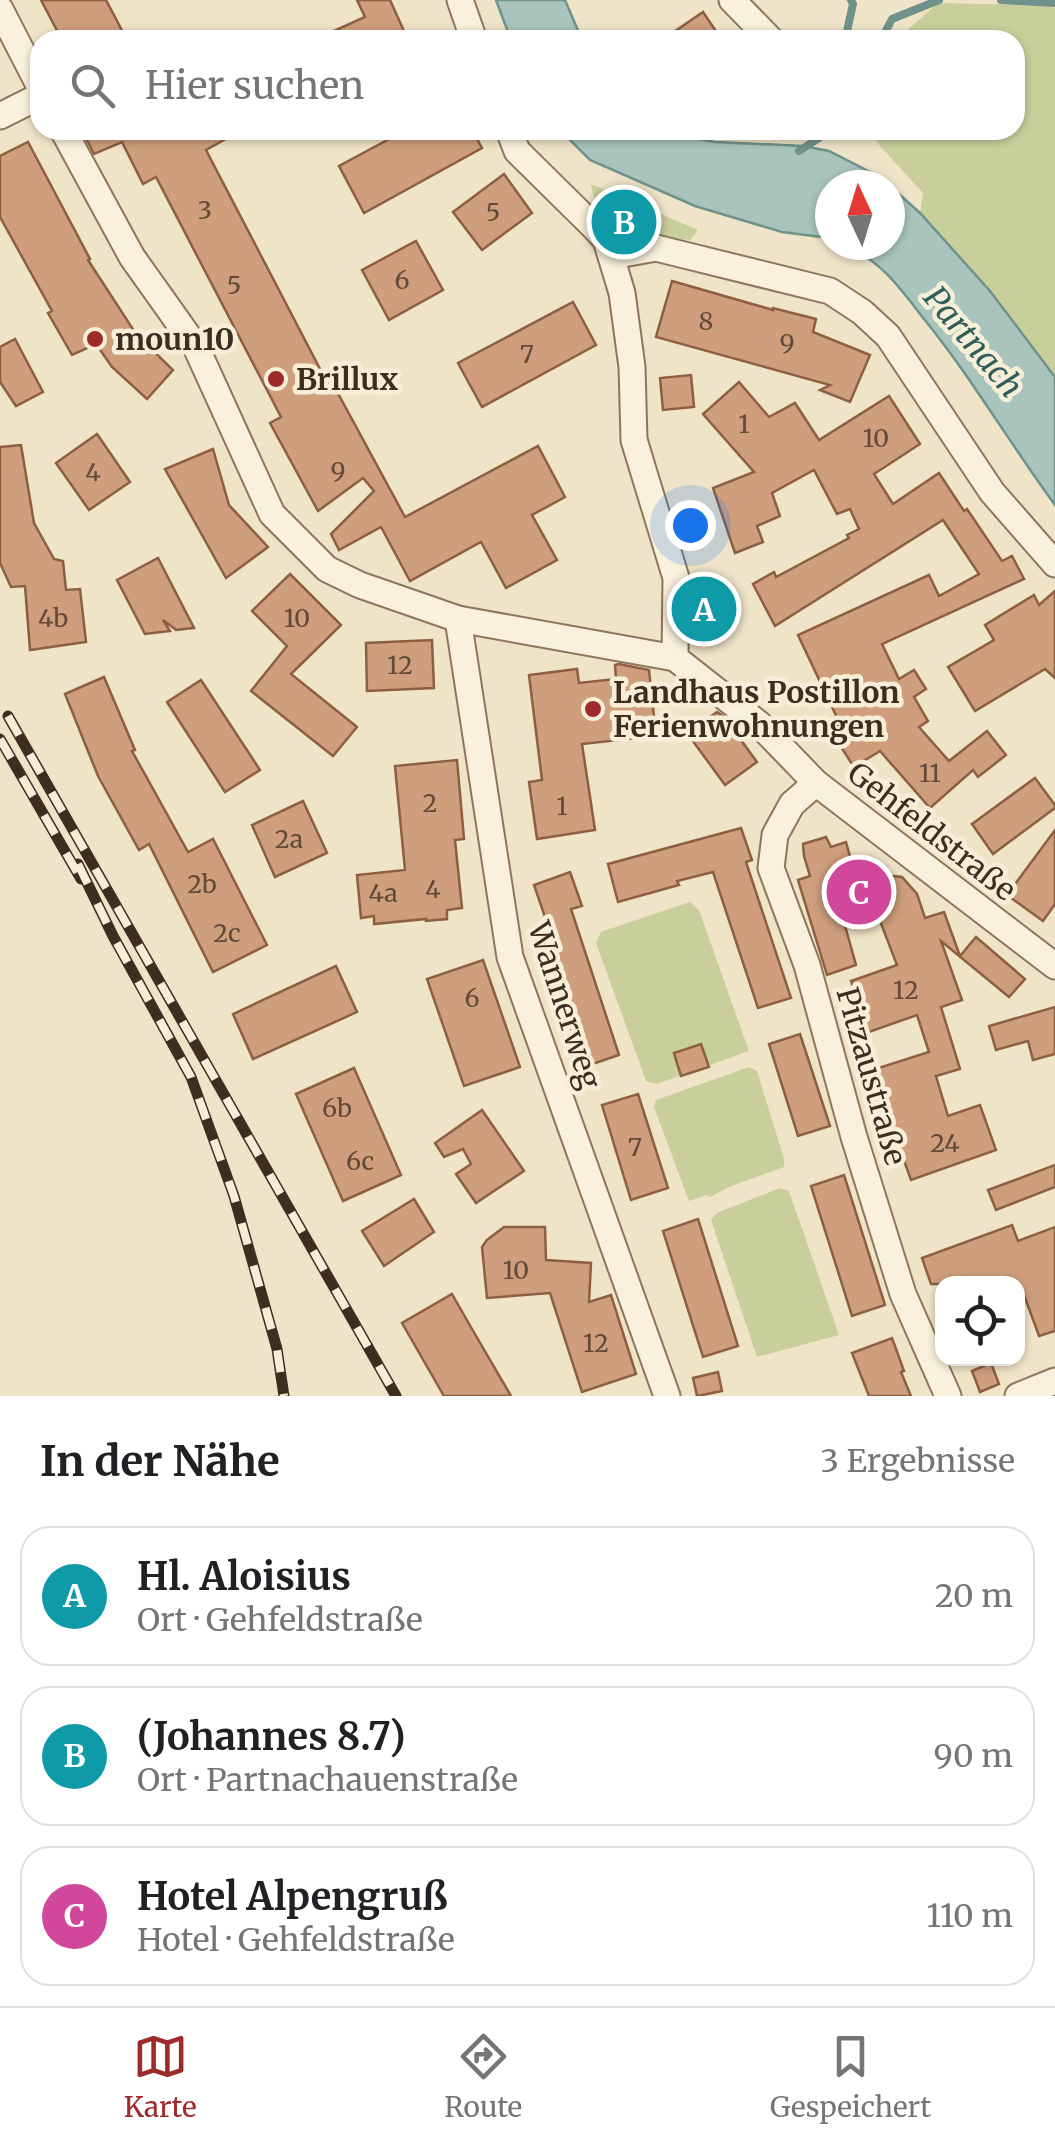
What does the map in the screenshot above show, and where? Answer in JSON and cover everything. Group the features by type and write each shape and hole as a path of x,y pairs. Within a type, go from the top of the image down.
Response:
{"street":[{"path":"460,0 470,30"},
{"path":"732,0 761,30"},
{"path":"0,8 30,66"},
{"path":"0,116 30,101"},
{"path":"68,140 132,257 196,347 272,514 327,569 360,586 458,619 674,658 676,578 634,440 632,367 622,293 612,256 606,240 517,152 512,140"},
{"path":"612,256 656,248 830,290 862,312 888,336 992,492 1055,564"},
{"name":"Wannerweg","path":"458,619 510,957 668,1396"},
{"name":"Gehfeldstraße","path":"674,658 759,724 816,783 1055,966"},
{"name":"Pitzaustraße","path":"816,783 792,804 775,835 771,868 807,965 854,1137 903,1294 948,1396"},
{"path":"1018,1396 1055,1381"}],"green space":[{"path":"938,3 1055,8 1055,377 990,292 920,213 923,193 876,140 1025,140 1025,30 907,30"},
{"path":"591,184 698,230 690,240 619,231 601,213"},
{"path":"690,902 699,910 749,1051 657,1084 646,1081 596,943 601,932"},
{"path":"749,1067 757,1071 784,1167 710,1197 689,1201 654,1107 656,1100"},
{"path":"780,1188 789,1191 839,1335 757,1357 711,1220 717,1213"}],"water":[{"path":"496,0 565,0 578,30 507,30"},
{"path":"570,140 704,140 804,146 829,151 866,170 815,170 815,236 782,232 695,206 590,160"},
{"name":"Partnach","path":"905,200 990,291 1055,377 1055,505 958,364 870,260 905,260"}],"building":[{"path":"41,0 106,0 122,30 57,30"},
{"path":"357,0 390,0 404,30 336,30 365,17"},
{"path":"703,12 715,30 677,30"},
{"path":"87,140 224,140 206,150 331,390 335,388 405,517 538,446 565,497 532,515 557,560 506,588 481,542 410,581 381,527 339,550 331,534 374,491 363,478 318,511 270,423 281,417 156,177 143,184 122,142 94,154"},
{"path":"387,140 478,140 482,148 364,213 339,166"},
{"path":"28,142 88,260 136,334 173,370 147,399 112,367 96,344 72,355 0,217 0,156"},
{"path":"504,174 532,213 482,250 453,212"},
{"path":"416,241 443,290 389,320 362,270"},
{"path":"672,281 816,319 813,332 870,355 850,402 820,390 830,385 656,337"},
{"path":"573,302 596,345 482,407 458,363"},
{"name":"moun10","path":"15,339 43,392 16,406 0,382 0,347"},
{"path":"691,375 694,407 663,410 660,378"},
{"path":"739,382 769,417 795,403 819,440 889,396 920,444 874,474 893,504 939,473 1002,561 1012,556 1024,579 882,644 899,679 914,670 926,689 914,697 928,721 919,727 949,761 987,731 1006,755 978,777 973,770 930,808 880,751 854,767 830,730 840,724 798,635 929,575 939,596 979,574 943,520 775,626 753,584 774,572 776,577 859,529 850,509 837,514 814,470 772,493 780,516 757,526 763,542 735,553 713,488 754,472 703,414"},
{"path":"97,434 130,482 89,510 56,463"},
{"path":"21,445 34,523 54,559 63,561 66,590 80,589 86,642 30,650 25,586 11,587 0,563 0,447"},
{"path":"213,449 229,505 268,547 226,578 165,469"},
{"path":"158,558 194,628 176,630 163,620 170,631 145,634 117,580"},
{"path":"290,574 341,625 291,674 357,727 333,756 251,691 287,646 252,611"},
{"path":"1055,591 1055,678 1045,669 975,711 948,667 994,640 985,625 1034,595 1039,605"},
{"path":"432,640 434,688 367,691 366,643"},
{"name":"Landhaus Postillon Ferienwohnungen","path":"615,665 649,670 656,736 582,744 595,830 537,839 529,782 542,780 529,675 577,669 579,683 616,679"},
{"path":"104,677 135,750 132,751 188,852 213,839 267,945 213,972 149,844 139,850 98,776 65,694"},
{"path":"201,680 260,770 225,792 167,702"},
{"path":"717,712 757,762 725,785 687,733"},
{"path":"457,760 464,839 455,840 462,908 447,910 447,919 374,924 374,916 361,918 357,875 405,870 395,766"},
{"path":"1035,778 1055,808 993,854 972,824"},
{"path":"303,801 327,853 275,877 252,825"},
{"path":"741,828 752,860 746,862 791,998 758,1008 713,872 618,902 608,864"},
{"path":"1055,830 1055,904 1043,921 1007,895"},
{"path":"826,837 831,847 846,842 858,885 902,877 917,894 925,918 944,912 960,956 976,937 1025,979 1009,997 941,941 962,1000 941,1007 960,1069 936,1076 948,1116 980,1105 996,1150 911,1180 886,1111 879,1113 866,1072 929,1052 917,1015 869,1032 851,981 897,965 877,913 844,922 856,965 827,975 798,880 810,876 803,844"},
{"path":"570,872 582,906 571,909 619,1055 584,1067 546,952 556,949 534,885"},
{"path":"483,960 520,1067 464,1086 427,979"},
{"path":"336,966 357,1012 253,1059 233,1014"},
{"path":"1055,1007 1055,1054 1033,1060 1028,1041 996,1050 989,1026"},
{"path":"800,1034 830,1126 798,1136 769,1044"},
{"path":"701,1044 709,1067 681,1076 674,1053"},
{"path":"354,1068 401,1175 343,1201 296,1094"},
{"path":"638,1094 668,1188 631,1200 602,1105"},
{"path":"482,1110 524,1171 476,1203 456,1174 471,1164 463,1149 444,1157 435,1143"},
{"path":"1055,1165 1055,1187 996,1210 988,1190"},
{"path":"844,1175 885,1305 852,1316 811,1186"},
{"path":"414,1199 434,1232 384,1266 362,1231"},
{"path":"698,1219 738,1346 703,1357 663,1231"},
{"path":"1012,1225 1018,1241 1055,1227 1055,1331 1039,1336 1025,1298 1025,1276 935,1276 935,1284 931,1284 922,1258"},
{"path":"504,1227 545,1227 546,1260 591,1263 589,1302 611,1295 636,1374 582,1392 550,1293 487,1298 482,1247"},
{"path":"452,1294 511,1396 444,1396 402,1323"},
{"path":"892,1338 911,1396 869,1396 852,1353"},
{"path":"992,1366 999,1384 980,1392 972,1371"},
{"path":"718,1372 722,1391 697,1396 693,1378"}],"waterway":[{"path":"847,30 851,0"},
{"path":"886,30 892,19 939,0"},
{"path":"1001,0 1055,3"},
{"path":"799,151 816,140"}],"railway":[{"path":"8,716 396,1396"},
{"path":"0,739 81,879"},
{"path":"78,864 191,1077 234,1196 277,1349 284,1396"}],"place":[{"name":"(Johannes 8.7)","path":"624,222"},
{"name":"moun10","path":"95,339"},
{"name":"Brillux","path":"276,379"},
{"name":"Hl. Aloisius","path":"704,609"},
{"name":"Landhaus Postillon Ferienwohnungen","path":"593,709"},
{"name":"Hotel Alpengruß","path":"859,892"}]}
